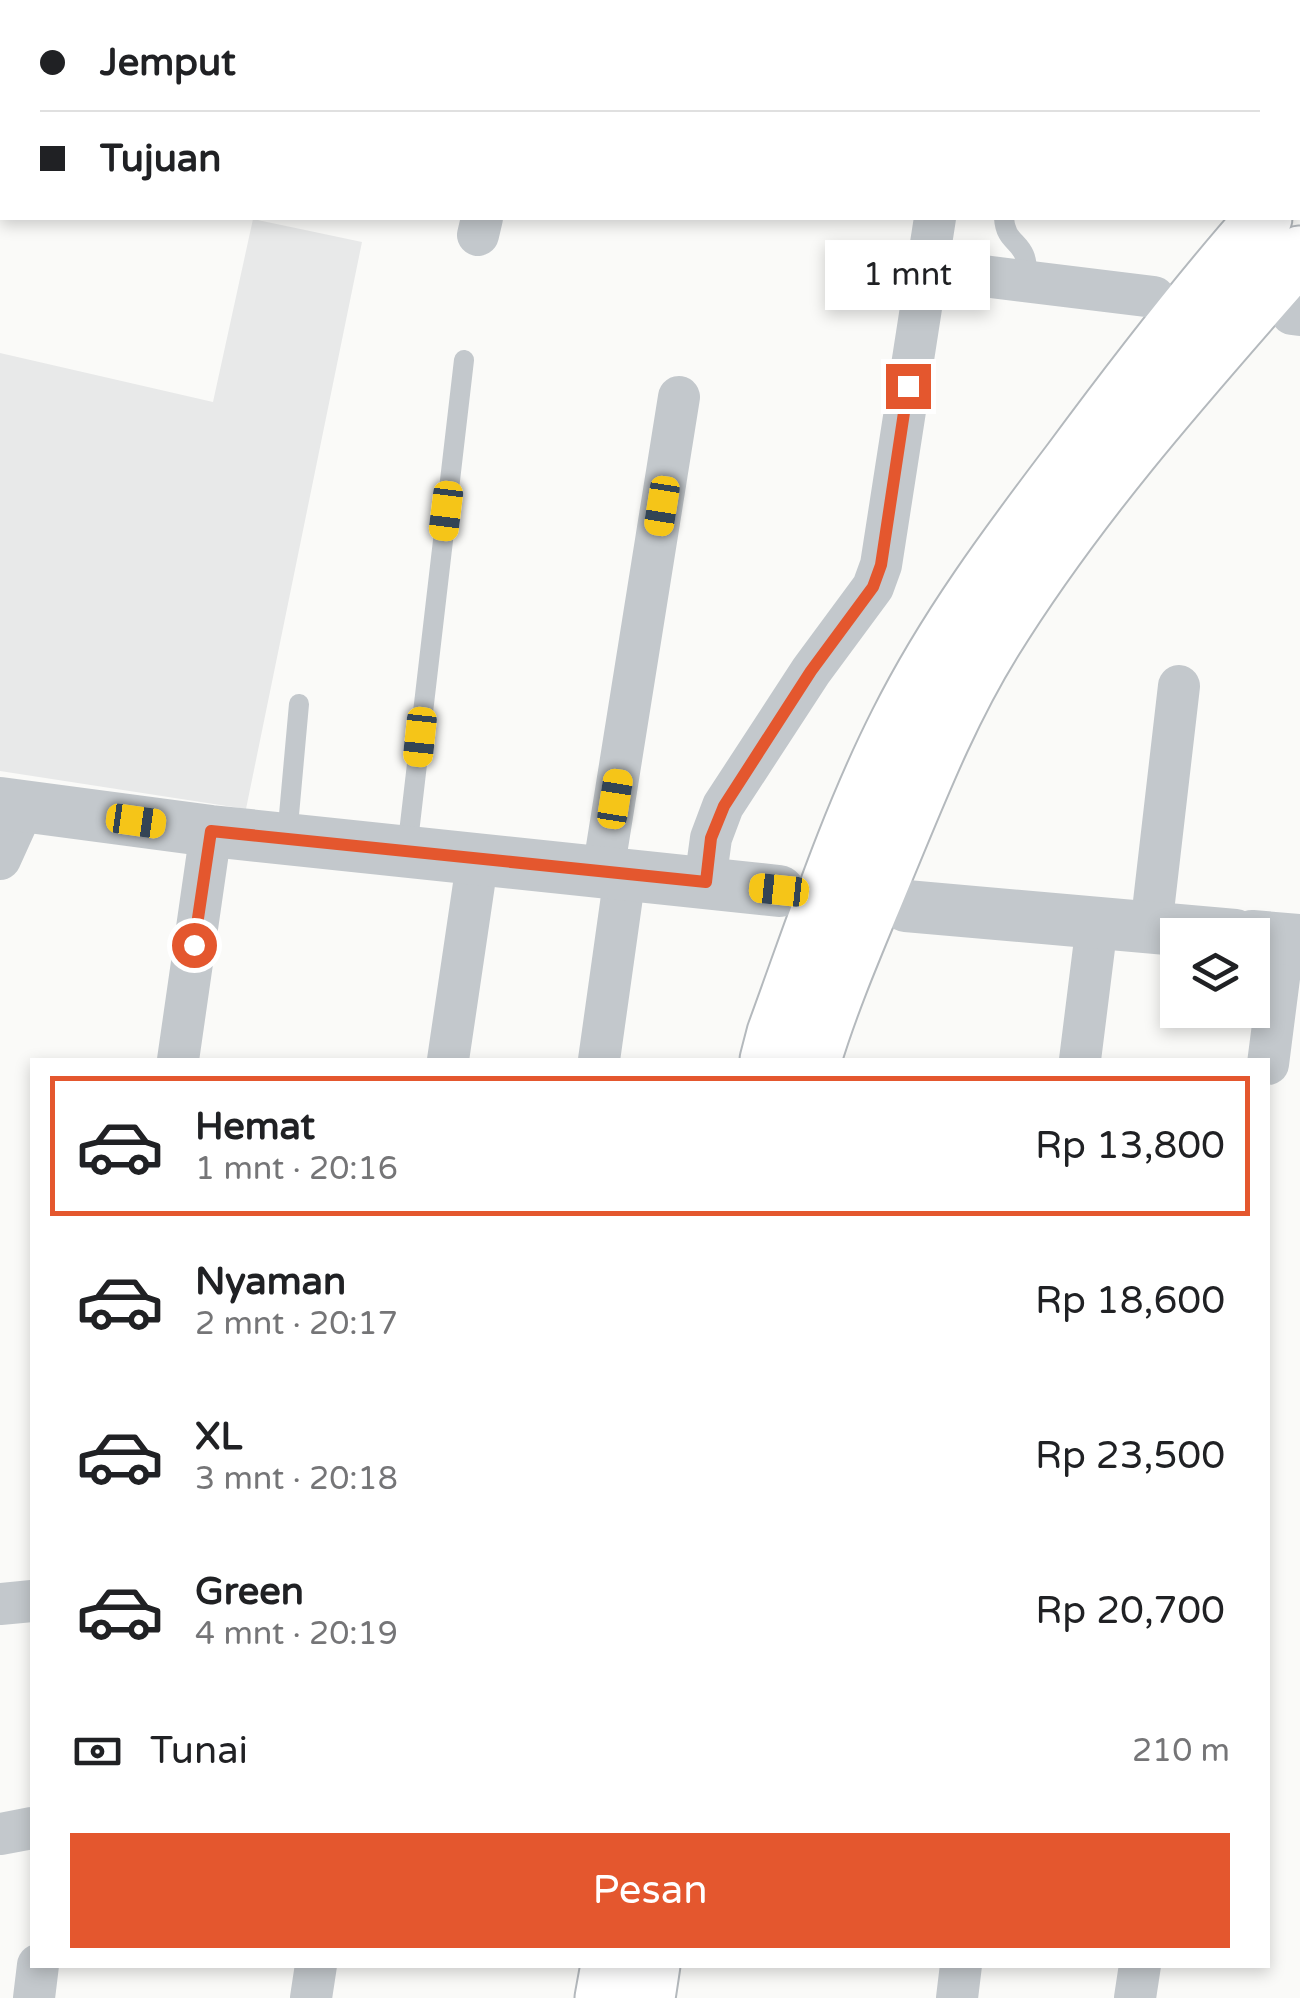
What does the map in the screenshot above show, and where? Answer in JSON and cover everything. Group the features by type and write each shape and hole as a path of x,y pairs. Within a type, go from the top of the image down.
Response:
{"highway":[{"path":"769,1058 850,832 898,723 946,636 1006,547 1169,330 1262,220"},
{"path":"814,1058 910,815 960,700 994,641 1047,561 1115,472 1300,254"},
{"path":"603,1998 608,1968"},
{"path":"647,1998 652,1968"}],"street":[{"path":"706,882 711,838 724,806 811,671 873,587 881,565 935,220"},
{"path":"926,269 1154,297"},
{"path":"599,1058 614,873 679,396"},
{"path":"1151,928 1178,686"},
{"path":"0,859 12,805 211,831 779,890"},
{"path":"178,1058 211,831"},
{"path":"448,1058 478,858"},
{"path":"906,906 1160,929"},
{"path":"1080,1058 1097,924"},
{"path":"1268,1028 1268,1058"},
{"path":"0,1604 30,1601"},
{"path":"0,1834 30,1828"},
{"path":"34,1998 38,1968"},
{"path":"311,1998 316,1968"},
{"path":"957,1998 961,1968"},
{"path":"1135,1998 1140,1968"}],"lane":[{"path":"1004,220 1008,236 1024,250 1028,262 1026,282"},
{"path":"407,850 464,360"},
{"path":"287,839 299,704"}],"shaded area":[{"path":"253,220 362,242 246,809 0,771 0,353 213,402"}],"route":[{"path":"194,945 211,831 706,882 711,838 724,806 811,671 873,587 881,565 908,386"}]}
